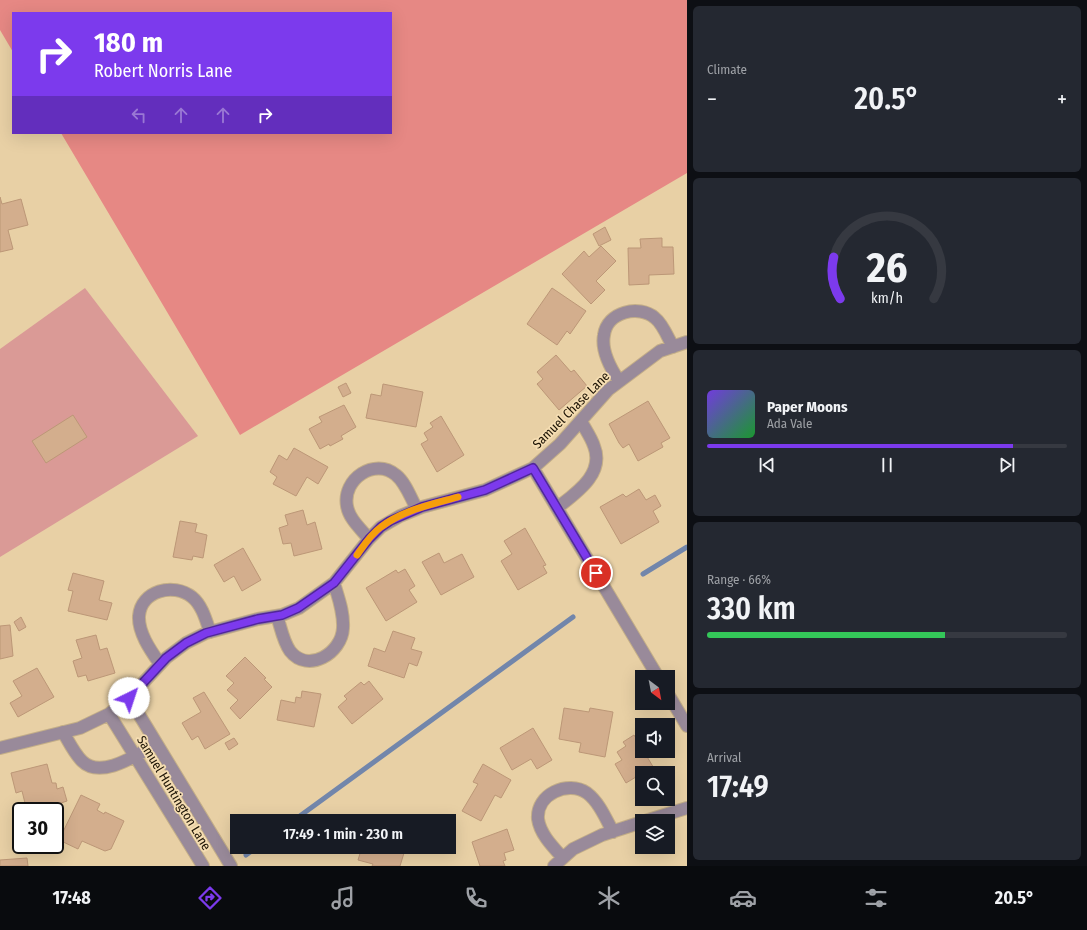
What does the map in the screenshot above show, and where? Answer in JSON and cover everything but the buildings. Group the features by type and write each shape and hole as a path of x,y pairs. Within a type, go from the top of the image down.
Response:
{"street":[{"path":"619,381 608,361 603,336 606,327 616,317 626,311 638,310 647,312 656,319 672,347"},
{"name":"Samuel Chase Lane","path":"1,745 80,728 109,714 129,698 160,664 186,643 210,632 277,616 298,608 334,583 369,539 381,527 416,509 485,490 533,468 560,444 608,390 619,381 660,351 687,342"},
{"path":"557,508 579,490 590,478 595,467 597,457 594,446 581,421"},
{"path":"369,539 350,515 347,505 350,485 357,476 380,468 390,471 397,476 416,509"},
{"path":"533,468 654,670"},
{"path":"277,616 284,640 291,652 300,658 310,660 329,655 340,642 344,629 343,613 334,583"},
{"path":"160,664 146,641 139,617 141,606 148,597 170,589 181,591 192,597 202,610 210,632"},
{"name":"Samuel Huntington Lane","path":"129,698 231,866"},
{"path":"675,706 687,726"},
{"name":"Samuel Huntington Lane","path":"109,714 203,866"},
{"path":"63,732 83,762 91,767 99,768 118,764 157,744"},
{"path":"612,832 594,799 586,792 566,788 552,792 538,810 538,820 542,831 553,847 558,862 573,849 612,832 635,824"},
{"path":"668,814 687,808"}],"shaded area":[{"path":"0,0 687,0 687,173 240,435 62,134 392,134 392,12 12,12 12,50 0,30"},
{"path":"85,288 198,436 0,557 0,349"}],"waterway":[{"path":"643,574 687,547"},
{"path":"303,814 573,617"}],"slow traffic":[{"path":"357,555 369,539 381,527 400,516 422,507 458,497"}],"route":[{"path":"129,698 166,658 186,643 206,633 258,619 282,615 298,608 334,583 369,539 381,527 390,521 422,507 485,490 533,468 596,573"}]}
